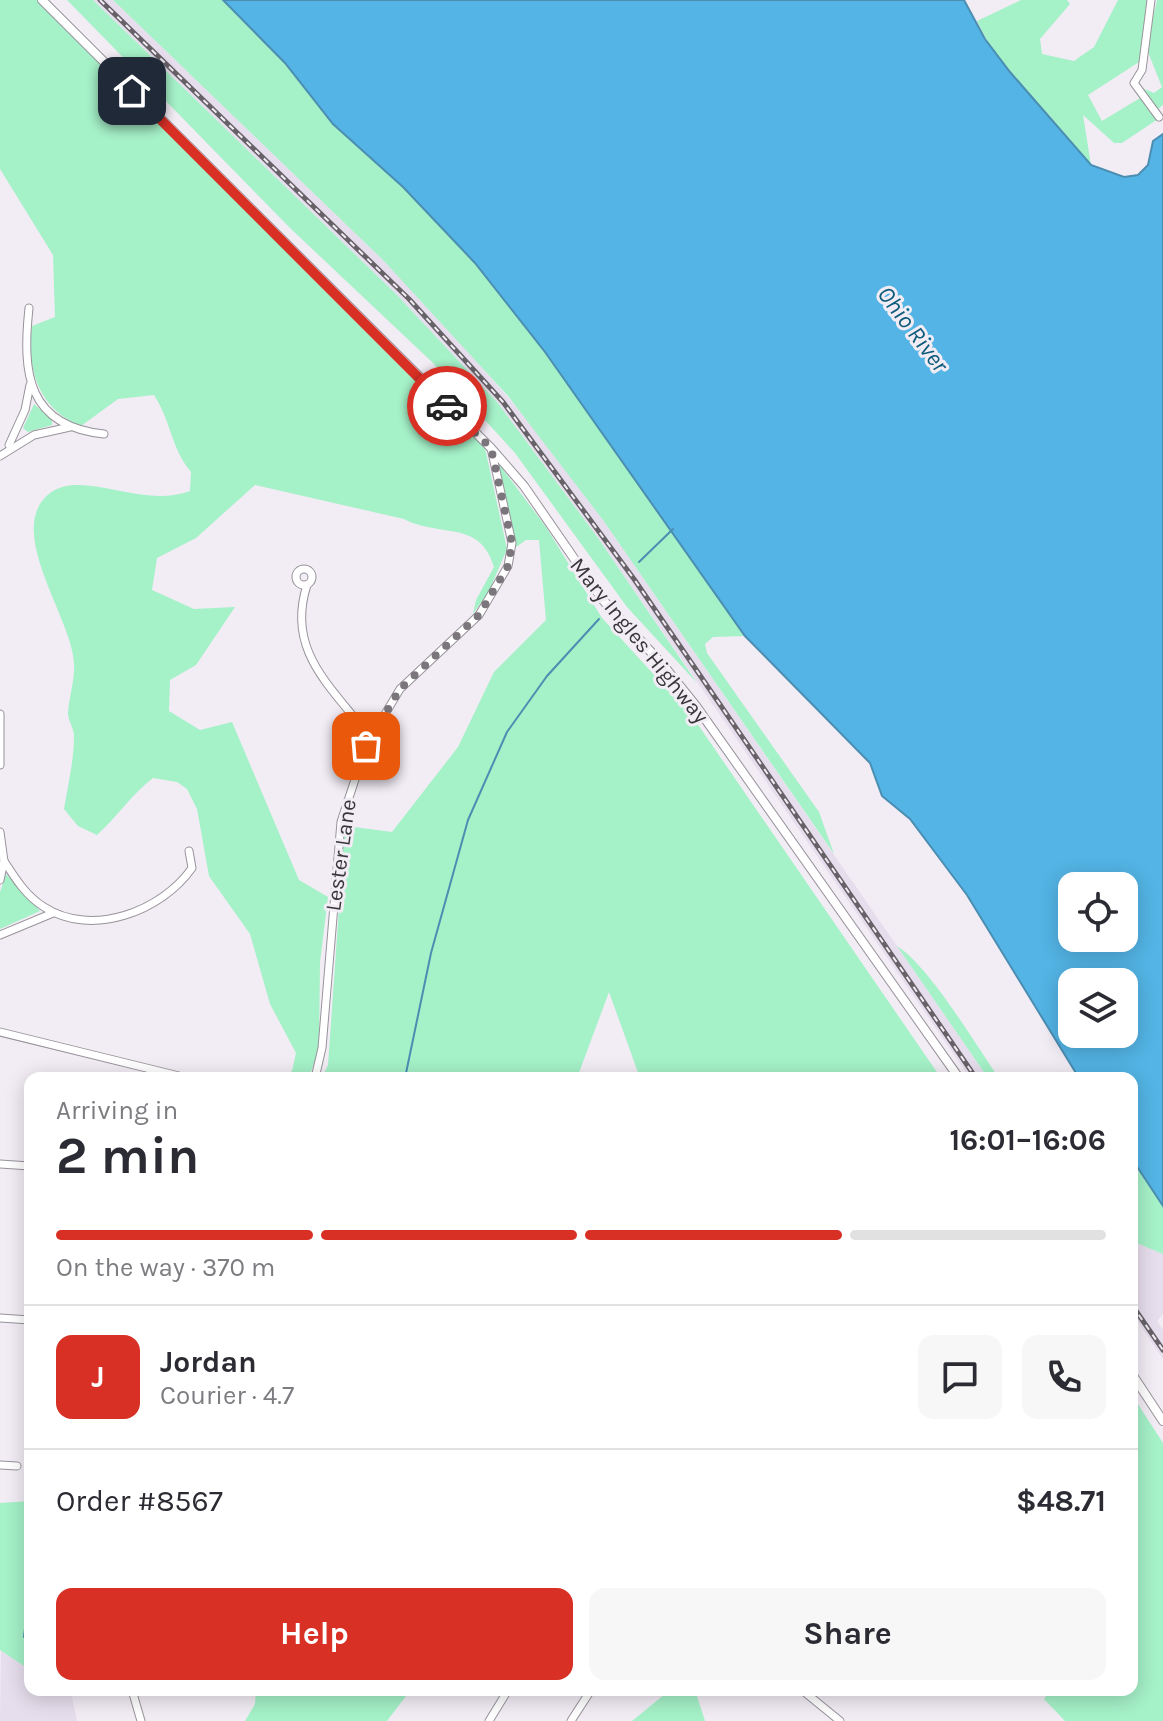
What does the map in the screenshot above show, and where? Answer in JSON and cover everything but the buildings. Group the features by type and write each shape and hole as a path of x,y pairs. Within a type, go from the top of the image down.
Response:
{"street":[{"name":"Mary Ingles Highway","path":"42,0 491,448 524,486 602,599 696,706 955,1072"},
{"path":"1151,0 1142,70 1134,83 1159,117"},
{"path":"2,454 13,439 30,385 26,348 29,308"},
{"path":"30,385 47,410 70,427"},
{"path":"2,454 34,435 70,427 104,434"},
{"name":"Lester Lane","path":"316,1072 322,1048 341,822 370,738 400,689 479,615 506,571 512,543 491,448"},
{"path":"307,585 301,626 305,648 370,738"},
{"path":"0,714 0,765"},
{"path":"0,832 4,861 0,880"},
{"path":"0,935 53,913 109,919 149,907 173,891 188,874 192,868 189,851"},
{"path":"4,861 27,893 53,913"},
{"path":"0,1032 163,1072"},
{"path":"0,1164 24,1166"},
{"path":"0,1318 24,1320"},
{"path":"1138,1383 1163,1421"},
{"path":"0,1465 17,1466"},
{"path":"134,1696 141,1721"},
{"path":"489,1721 504,1696"},
{"path":"571,1721 587,1696"},
{"path":"809,1696 840,1721"}],"shaded area":[{"path":"93,0 113,0 384,261 445,324 534,428 603,520 984,1072 966,1072 598,538 497,402 397,295"},
{"path":"1138,1242 1163,1254 1163,1314 1157,1321 1163,1330 1163,1359 1138,1322"},
{"path":"1,1650 24,1666 24,1696 72,1696 77,1721 0,1721"}],"green space":[{"path":"0,0 39,0 485,448 507,549 489,591 473,614 476,600 494,567 488,552 469,536 255,485 196,538 157,558 152,590 194,609 235,607 196,665 170,680 169,711 200,730 232,722 299,880 328,897 320,962 319,1048 311,1072 291,1072 296,1053 270,1004 250,934 209,876 197,809 187,789 177,782 153,778 97,835 78,826 64,809 74,745 68,713 74,664 71,645 36,549 34,526 39,507 53,491 67,486 82,485 154,496 190,491 191,472 179,453 154,395 118,399 81,426 55,410 45,399 34,372 31,342 32,326 55,317 53,255 0,169"},
{"path":"67,0 93,0 397,295 497,402 598,538 697,683 627,607 515,453 432,362 290,228"},
{"path":"113,0 223,0 285,63 333,124 403,187 475,263 545,352 745,636 713,637 705,644 707,653 819,812 834,854 603,520 508,396 384,261"},
{"path":"1021,0 1067,0 1070,4 1040,39 1042,54 1074,61 1094,47 1118,0 1147,0 1139,62 1088,95 1102,121 1140,98 1158,119 1122,143 1114,143 1083,115 1091,165 1014,78 977,21"},
{"path":"1157,0 1163,0 1163,105 1158,109 1142,88 1154,93 1162,87 1146,47"},
{"path":"34,404 52,419 52,425 28,432 23,428"},
{"path":"492,455 546,527 602,618 692,716 937,1072 638,1072 609,992 579,1072 325,1072 328,1065 344,837 354,827 392,832 458,747 494,672 546,620 539,540 526,540 516,547"},
{"path":"6,874 40,911 0,929 0,892"},
{"path":"897,946 910,956 937,988 995,1072 984,1072"},
{"path":"1138,1168 1163,1206 1163,1254 1138,1244"},
{"path":"1138,1404 1163,1443 1163,1721 1065,1721 1044,1699 1046,1696 1138,1696"},
{"path":"24,1501 24,1666 0,1650 0,1503"},
{"path":"256,1696 406,1696 387,1721 245,1721 255,1704"},
{"path":"663,1696 697,1696 705,1721 632,1721"}],"water":[{"name":"Ohio River","path":"223,0 964,0 985,39 1010,72 1091,165 1124,177 1138,175 1148,165 1153,141 1163,134 1163,1206 1138,1168 1138,1072 1075,1072 1061,1048 1138,1048 1138,968 1058,968 1058,1044 967,895 910,819 882,796 870,763 745,636 545,352 475,263 403,187 333,124 285,63"}],"waterway":[{"path":"639,562 673,529"},
{"path":"406,1072 431,953 468,820 507,732 547,676 599,619"}],"railway":[{"path":"100,0 409,299 503,402 634,579 972,1072"},
{"path":"1138,1314 1163,1350"}],"way so far":[{"path":"366,746 400,689 479,615 508,566 512,543 490,456 491,448 447,406"}],"route":[{"path":"132,91 447,406"}]}
